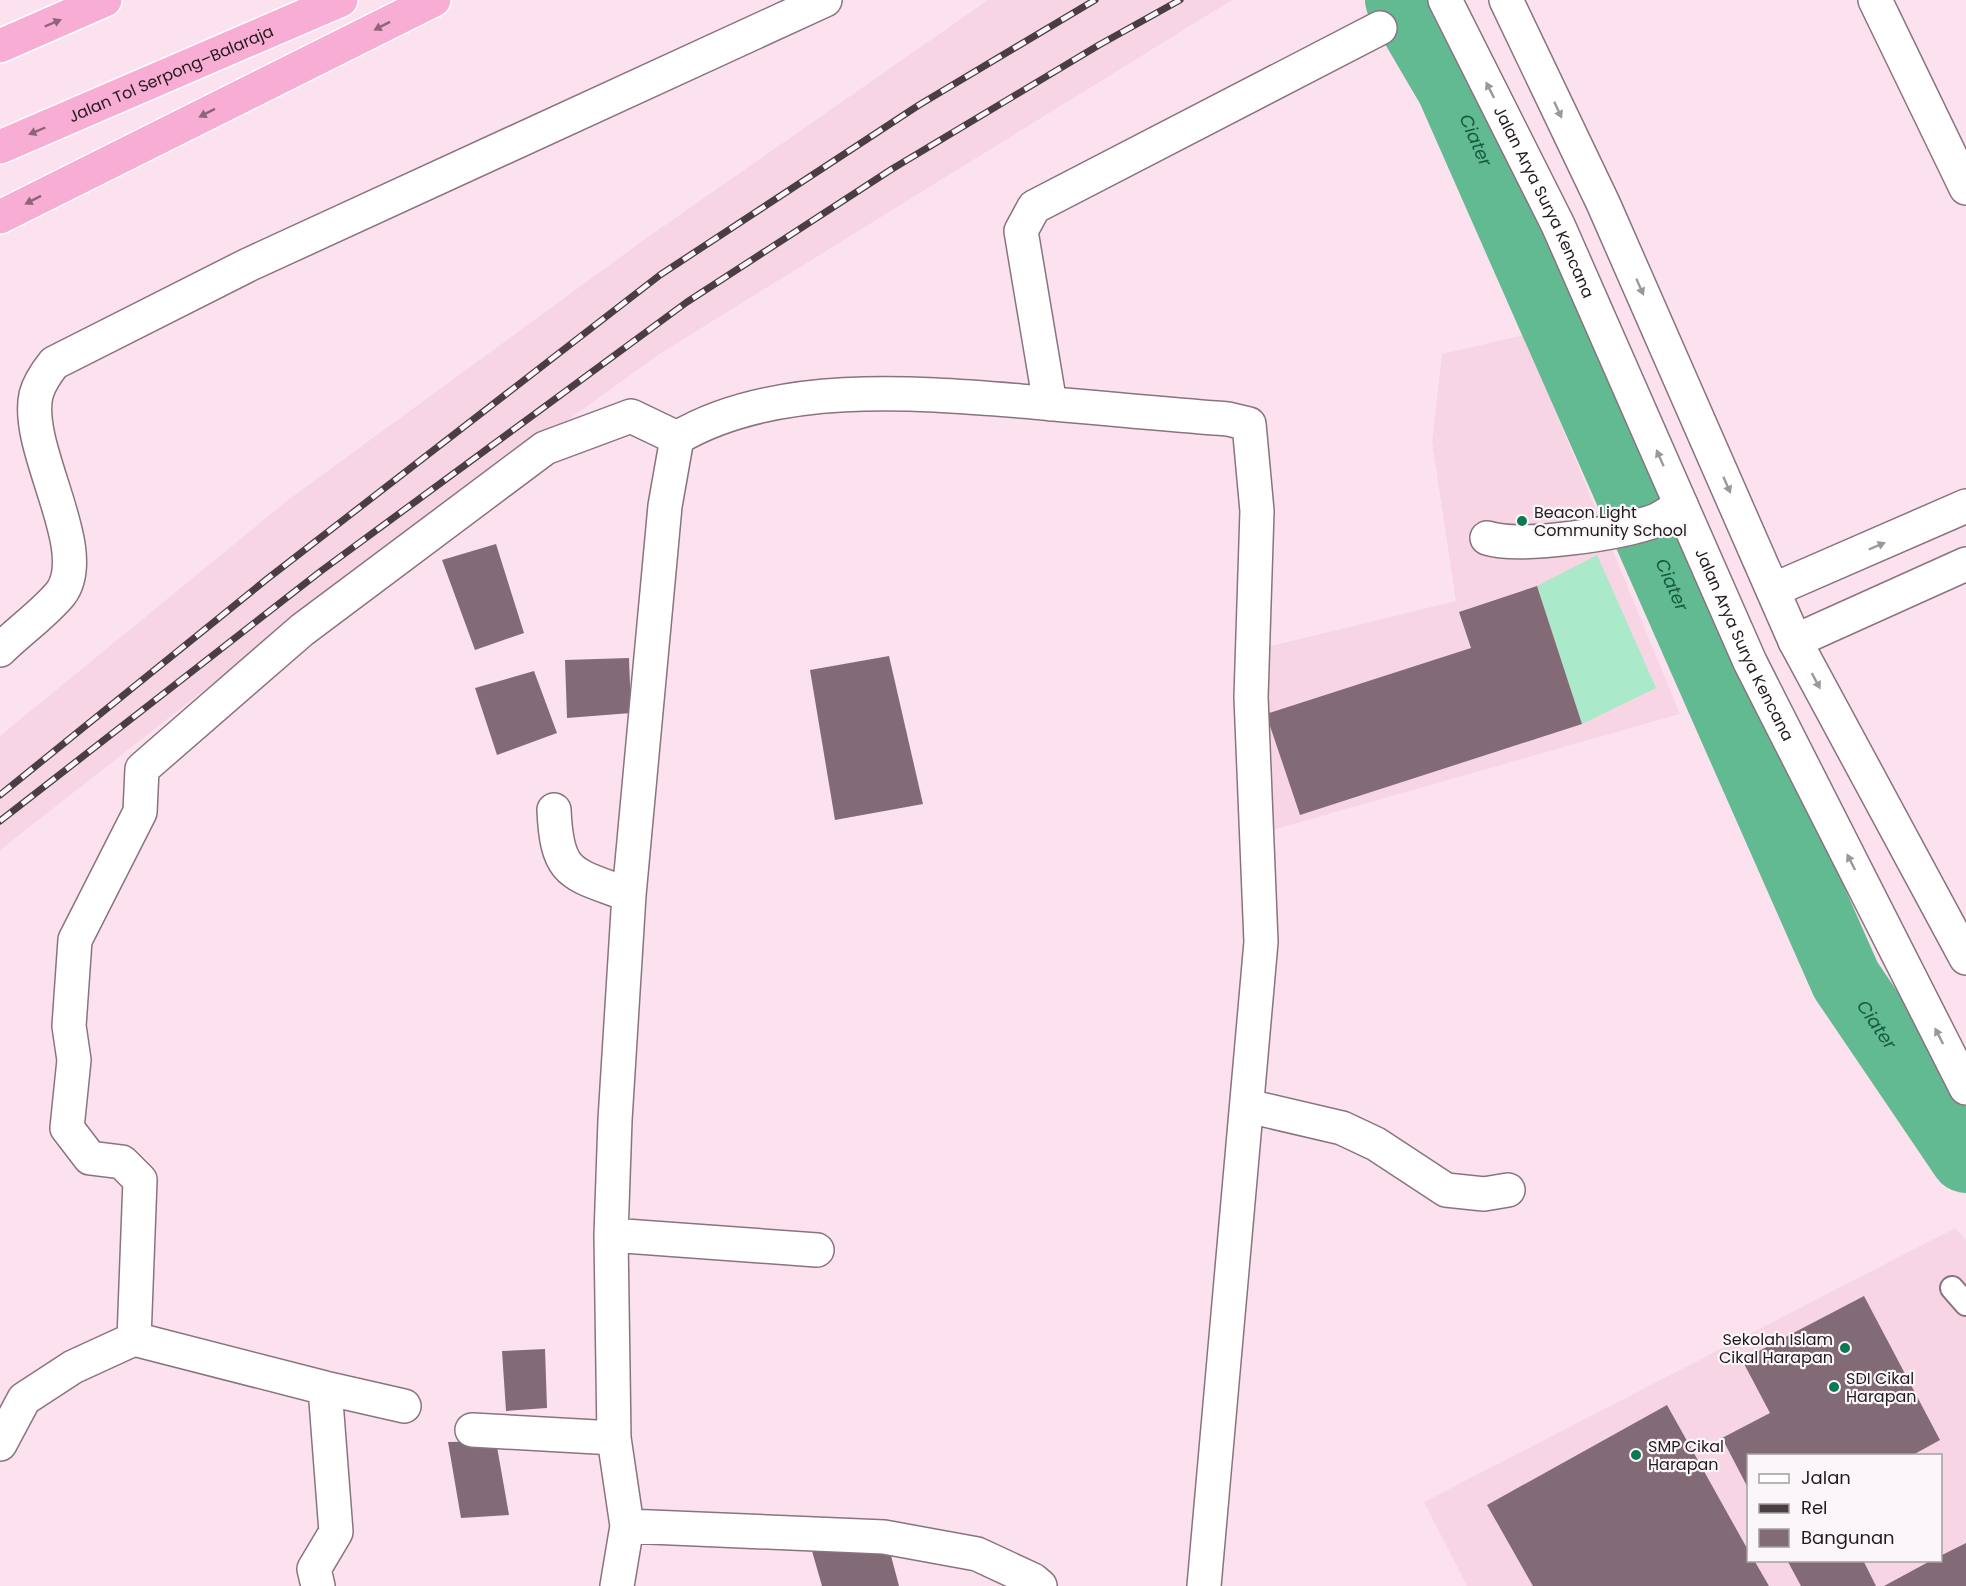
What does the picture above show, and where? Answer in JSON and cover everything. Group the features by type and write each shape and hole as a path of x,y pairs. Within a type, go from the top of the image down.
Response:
{"highway":[{"path":"0,46 105,0"},
{"name":"Jalan Tol Serpong–Balaraja","path":"0,147 341,0"},
{"path":"0,217 434,0"}],"street":[{"path":"0,650 62,592 68,571 68,542 37,432 36,396 43,378 54,363 248,264 825,0"},
{"name":"Jalan Arya Surya Kencana","path":"1445,0 1558,225 1670,512 1728,610 1750,662 1966,1088"},
{"path":"1506,0 1603,203 1795,641 1966,958"},
{"path":"1875,0 1966,188"},
{"path":"1050,404 1021,231 1034,207 1380,28"},
{"path":"1558,225 1603,203"},
{"path":"676,438 703,423 784,400 913,393 1228,419 1249,424 1257,511 1251,697 1261,942 1248,1106 1228,1294 1204,1586"},
{"path":"134,1339 140,1180 122,1162 90,1158 67,1128 74,1060 69,1026 75,940 140,812 142,769 302,630 545,448 631,416 676,438"},
{"path":"616,1586 627,1526 614,1438 610,1235 628,895 665,506 676,438"},
{"path":"1728,610 1966,506"},
{"path":"1487,538 1515,542 1624,530 1670,512"},
{"path":"1750,662 1966,564"},
{"path":"554,810 555,841 558,854 567,866 582,876 628,895"},
{"path":"1248,1106 1342,1128 1376,1144 1446,1190 1484,1194 1508,1190"},
{"path":"610,1235 817,1250"},
{"path":"0,1444 24,1399 73,1367 134,1339 404,1406"},
{"path":"318,1586 314,1569 336,1532 325,1388"},
{"path":"472,1430 614,1438"},
{"path":"627,1526 884,1537 977,1554 1033,1580 1040,1586"}],"shaded area":[{"path":"988,0 1232,0 661,353 341,583 0,850 0,736 288,500 645,239"},
{"name":"Beacon Light Community School","path":"1524,335 1680,714 1272,830 1259,649 1456,601 1432,442 1442,354"},
{"name":"Sekolah Islam Cikal Harapan","path":"1955,1228 1966,1240 1966,1586 1467,1586 1424,1502"}],"green space":[{"path":"1597,555 1656,688 1582,724 1537,586"}],"building":[{"path":"496,544 524,633 475,650 442,560"},
{"path":"1537,586 1582,724 1300,815 1266,714 1471,648 1459,612"},
{"path":"889,656 923,804 835,820 810,670"},
{"path":"629,658 631,713 567,718 565,660"},
{"path":"534,671 557,733 497,755 475,688"},
{"name":"SDI Cikal Harapan","path":"1864,1296 1940,1440 1915,1454 1747,1454 1747,1486 1722,1438 1770,1413 1742,1360"},
{"path":"545,1349 547,1408 506,1411 502,1351"},
{"name":"SMP Cikal Harapan","path":"1667,1405 1747,1548 1747,1562 1755,1562 1769,1586 1533,1586 1487,1505"},
{"path":"496,1441 509,1515 461,1518 448,1442"},
{"path":"1966,1543 1966,1586 1884,1586 1928,1562 1942,1562 1942,1555"},
{"path":"889,1548 899,1586 822,1586 812,1551"},
{"path":"1788,1562 1864,1562 1876,1586 1801,1586"}],"waterway":[{"name":"Ciater","path":"1401,0 1452,87 1846,980 1966,1157"}],"railway":[{"path":"0,795 267,579 660,275 919,105 1095,0"},
{"path":"0,821 321,571 687,302 892,169 1099,45 1180,0"}],"place":[{"name":"Beacon Light Community School","path":"1522,521"},
{"name":"Sekolah Islam Cikal Harapan","path":"1845,1348"},
{"name":"SDI Cikal Harapan","path":"1834,1387"},
{"name":"SMP Cikal Harapan","path":"1636,1455"}]}
